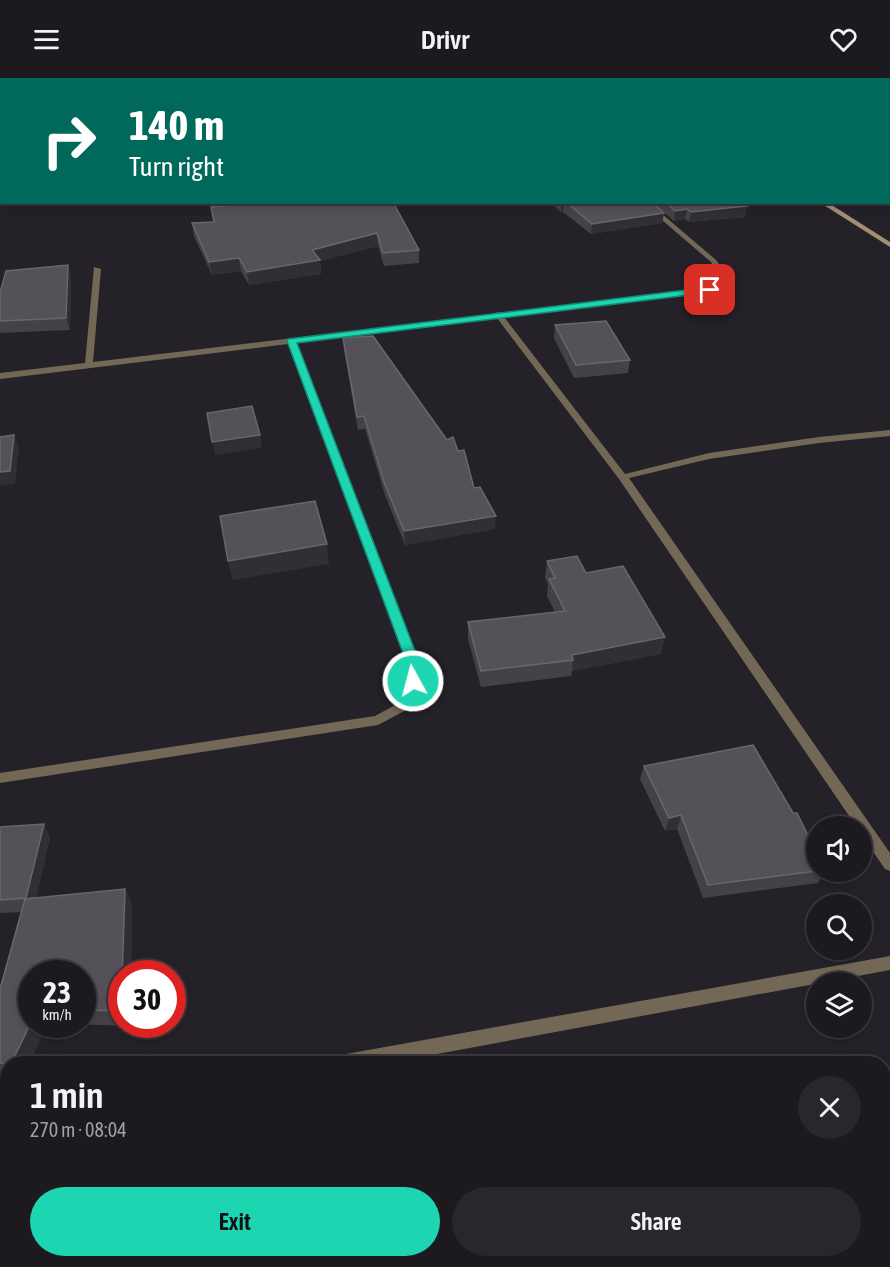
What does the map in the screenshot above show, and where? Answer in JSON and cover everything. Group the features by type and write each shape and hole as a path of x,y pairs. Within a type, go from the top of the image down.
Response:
{"main road":[{"path":"825,204 890,245"}],"street":[{"path":"0,376 710,290 717,282 720,271 714,261 646,204"},
{"path":"89,365 97,269"},
{"path":"498,314 623,477 890,865"},
{"path":"0,778 378,720 404,706 413,681 411,656 291,341"},
{"path":"623,477 720,454 808,441 890,434"},
{"path":"379,1056 890,963"}],"building":[{"path":"243,204 394,204 419,250 383,253 377,233 312,250 320,260 247,272 239,258 209,262 192,223 214,222 211,207"},
{"path":"568,204 654,204 664,213 592,224"},
{"path":"668,204 744,204 747,206 691,212 687,209 675,211"},
{"path":"68,265 66,318 0,321 0,293 6,271"},
{"path":"606,321 630,360 576,365 555,325"},
{"path":"373,336 447,440 453,437 458,451 464,450 474,488 480,487 496,516 404,531 384,482 364,416 357,417 343,338"},
{"path":"252,406 260,435 212,442 207,413"},
{"path":"14,435 10,471 0,472 0,437"},
{"path":"315,501 327,544 228,561 220,516"},
{"path":"577,556 586,573 623,566 665,637 572,655 573,660 481,671 468,622 565,611 549,579 555,578 547,561"},
{"path":"753,745 793,813 797,813 806,831 806,872 708,885 681,815 669,818 644,766"},
{"path":"44,824 26,898 0,900 0,827"},
{"path":"125,889 123,960 108,960 108,1011 96,1010 96,960 18,960 18,1038 23,1038 15,1056 0,1056 0,989 25,899"}],"route":[{"path":"413,681 411,656 291,341 635,297 683,295 710,290"}]}
